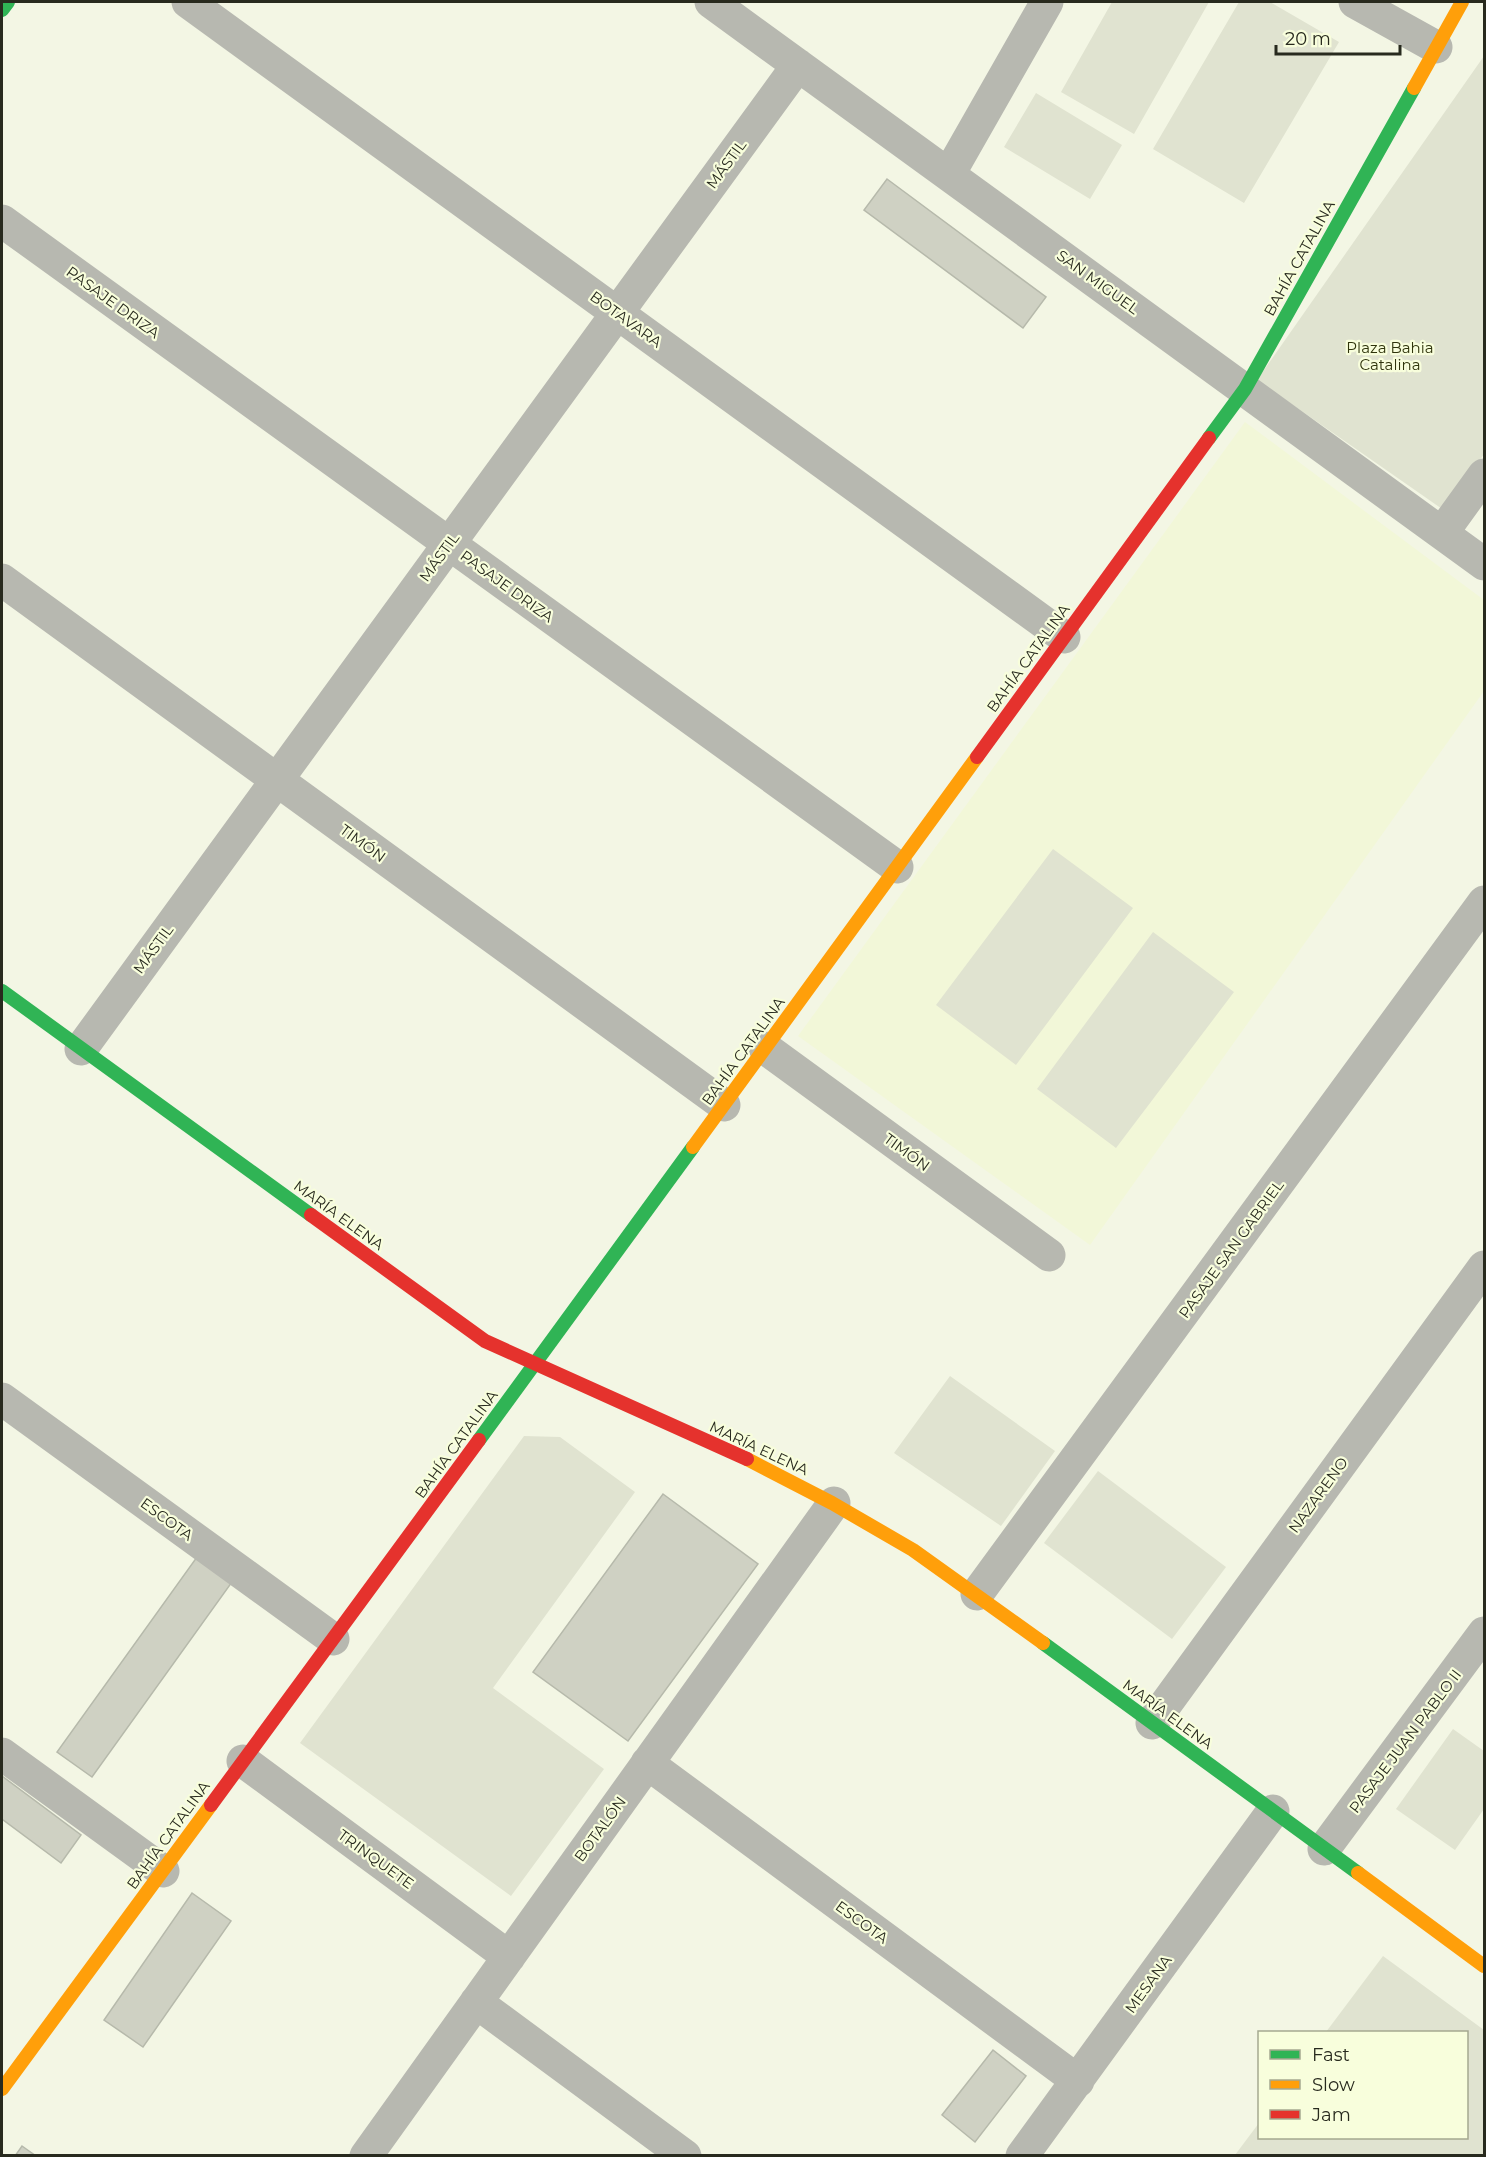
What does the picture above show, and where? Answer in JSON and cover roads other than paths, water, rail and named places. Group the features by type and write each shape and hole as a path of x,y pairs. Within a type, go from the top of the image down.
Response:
{"street":[{"path":"2,10 8,2"},
{"name":"BOTAVARA","path":"188,2 1064,637"},
{"name":"SAN MIGUEL","path":"711,2 1485,564"},
{"path":"949,174 1047,2"},
{"path":"1355,2 1436,47"},
{"name":"BAHÍA CATALINA","path":"2,2089 724,1106 1245,389 1462,2"},
{"name":"MÁSTIL","path":"81,1048 798,65"},
{"name":"PASAJE DRIZA","path":"2,221 897,867"},
{"path":"1442,533 1485,475"},
{"name":"TIMÓN","path":"2,580 724,1106"},
{"name":"PASAJE SAN GABRIEL","path":"977,1594 1485,902"},
{"name":"MARÍA ELENA","path":"2,992 485,1341 533,1366 719,1446 834,1503 885,1532 977,1594 1485,1966"},
{"name":"TIMÓN","path":"765,1048 1048,1256"},
{"name":"NAZARENO","path":"1152,1723 1485,1267"},
{"name":"ESCOTA","path":"2,1399 333,1639"},
{"name":"BOTALÓN","path":"366,2156 834,1503"},
{"name":"PASAJE JUAN PABLO II","path":"1324,1849 1485,1633"},
{"path":"2,1754 163,1871"},
{"name":"TRINQUETE","path":"243,1761 509,1956"},
{"name":"ESCOTA","path":"647,1763 1078,2081"},
{"name":"MESANA","path":"1022,2156 1273,1811"},
{"path":"476,2002 685,2156"}],"park label":[{"name":"Plaza Bahia Catalina","path":"1390,356"}]}
